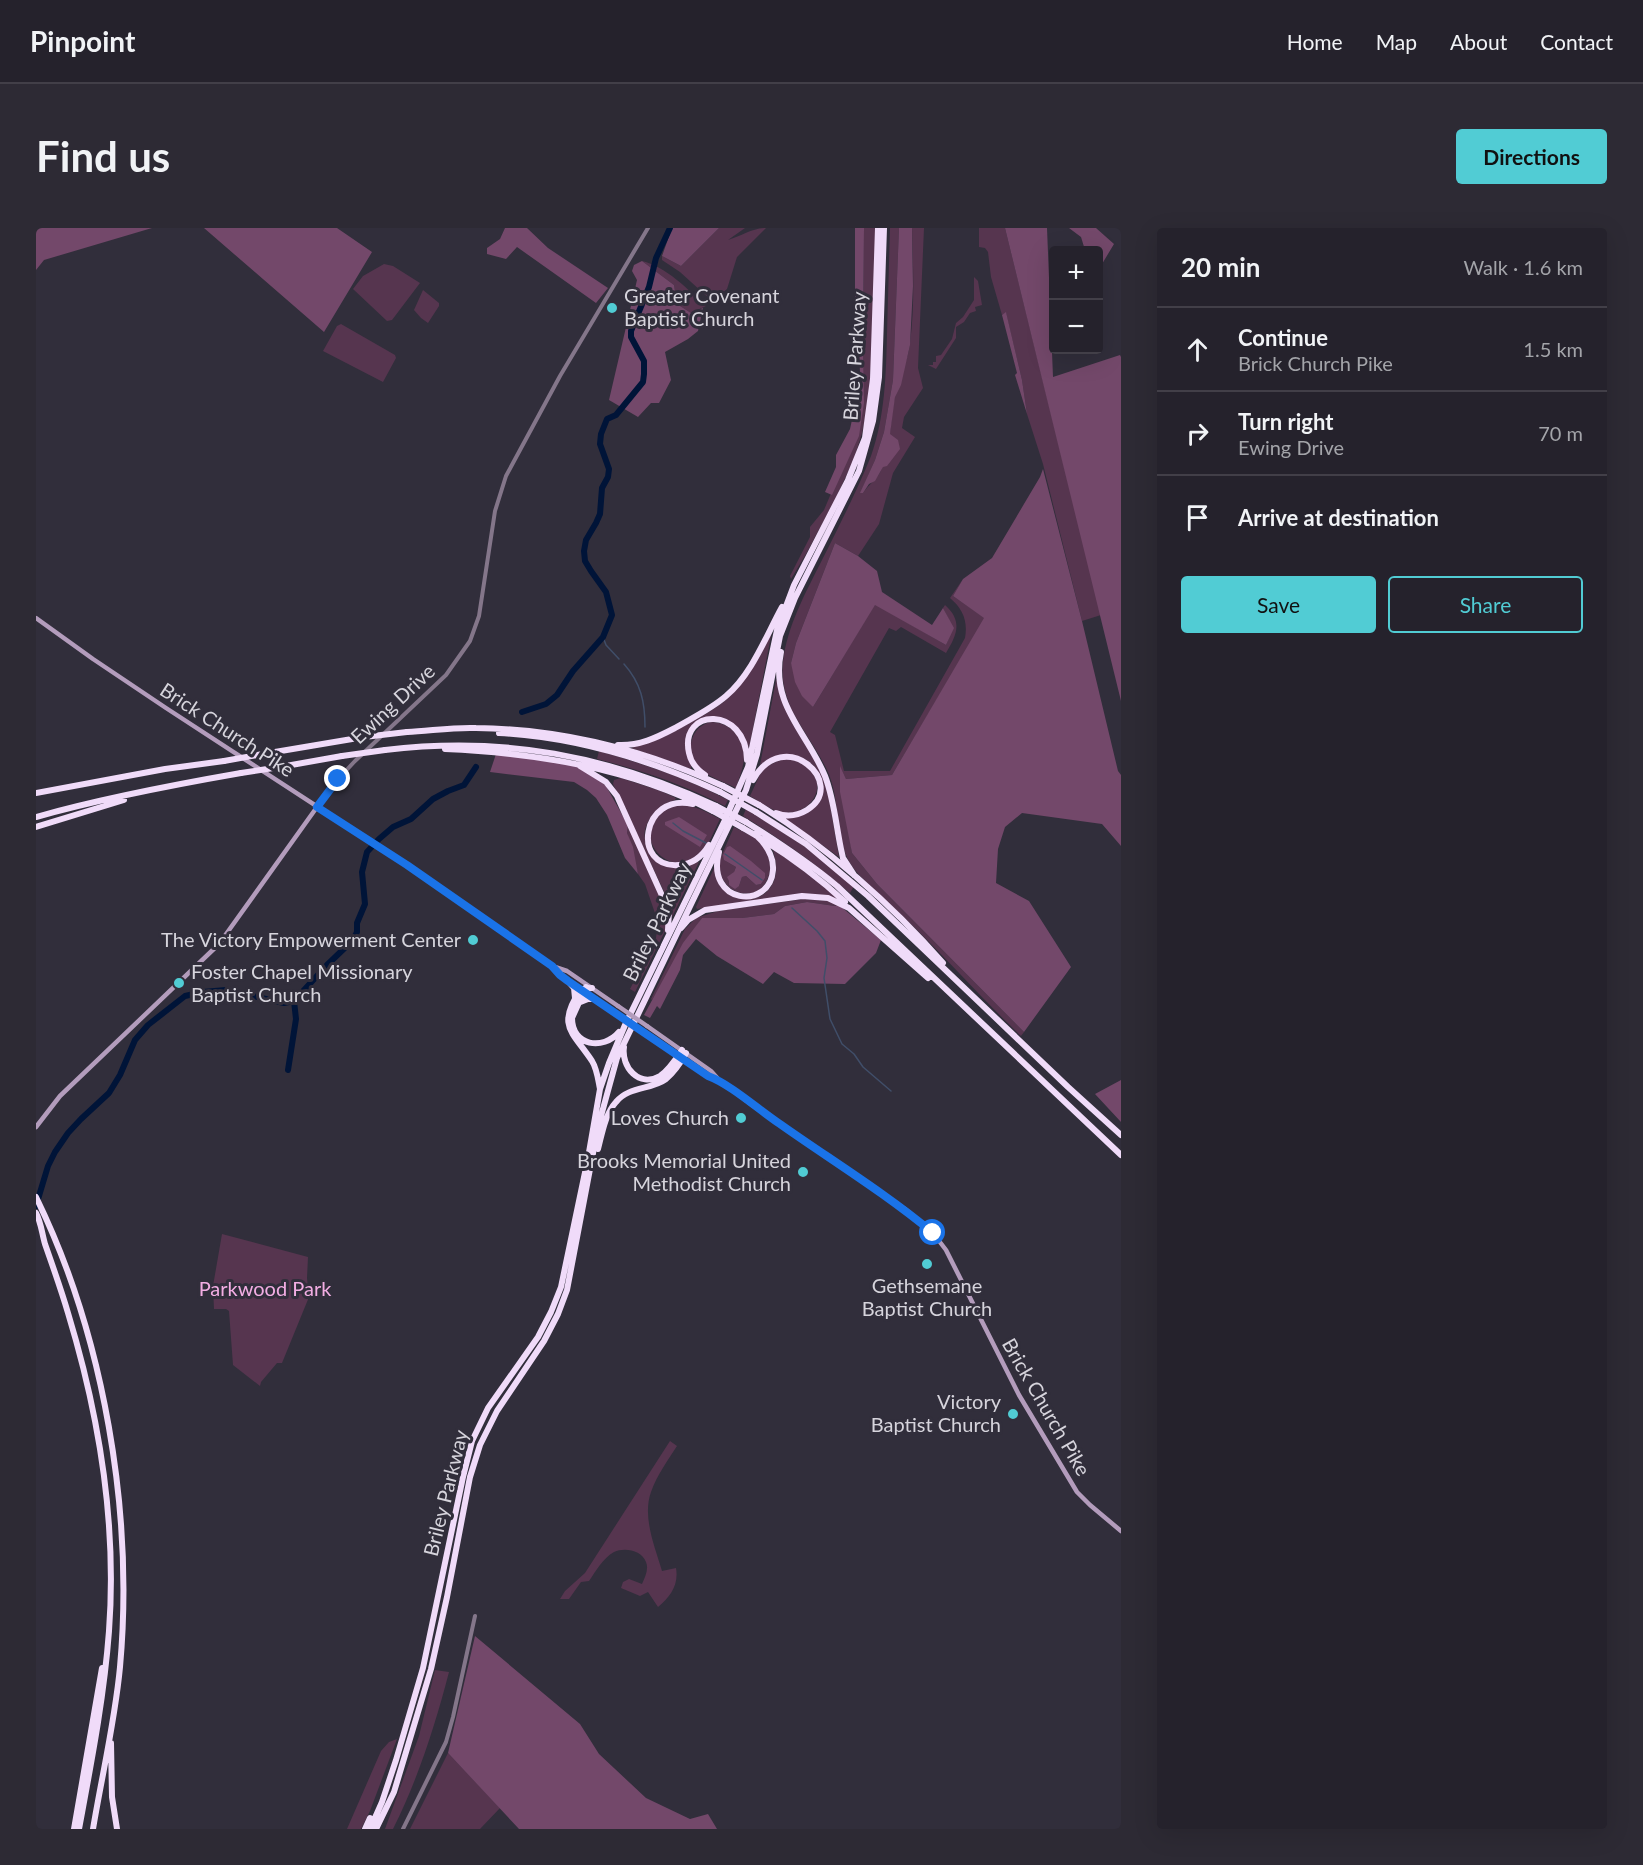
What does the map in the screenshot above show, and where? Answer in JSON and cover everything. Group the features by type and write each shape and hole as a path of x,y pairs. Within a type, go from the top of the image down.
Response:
{"highway":[{"name":"Briley Parkway","path":"525,1363 547,1321 561,1287 600,1089 625,1025 724,822 747,767 777,630 794,585 848,480 865,438 873,380 878,228"},
{"name":"Briley Parkway","path":"370,1829 382,1802 427,1668 435,1651 470,1477 477,1455 488,1427 514,1379 544,1341 567,1290 598,1127 617,1058 746,790 757,754 780,636 795,598 859,471 873,421 879,377 884,228"},
{"path":"36,793 165,769 407,732 472,728 517,729 601,742 632,745 646,742 692,718 733,690 745,674 794,585"},
{"path":"795,598 780,657 781,690 789,714 826,777 843,858 854,875"},
{"path":"722,789 697,769 691,760 688,750 690,734 695,726 703,721 717,719 727,722 736,729 746,746 747,767"},
{"path":"439,731 506,733 592,747 722,789 758,808 837,868 1121,1134"},
{"path":"601,742 715,782"},
{"path":"36,817 79,805 241,773 342,756 436,745 484,745 531,749 561,754 639,774 676,788 745,825 804,860 837,886 1121,1155"},
{"path":"411,747 498,753 575,763 640,780 705,807"},
{"path":"746,790 757,771 771,760 782,757 802,760 810,765 818,775 819,793 814,804 806,811 783,816 758,808"},
{"path":"575,763 606,782 617,796 669,911 670,922 666,940"},
{"path":"36,827 180,784"},
{"path":"714,808 683,802 670,804 660,811 650,824 647,836 650,849 657,858 668,864 689,863 697,859 707,848 724,822"},
{"path":"767,810 854,875 931,949 976,999"},
{"path":"725,833 716,866 719,879 729,892 742,897 756,895 770,883 774,866 769,850 745,825"},
{"path":"755,834 813,874 976,1018"},
{"path":"669,949 684,925 700,912 794,897 811,896 834,900 865,922"},
{"path":"568,981 574,988 576,1001 572,1018 573,1028 581,1039 589,1043 601,1044 610,1041 625,1025"},
{"path":"586,988 568,1016 569,1028 593,1064 600,1089"},
{"path":"576,1001 595,999"},
{"path":"642,1003 640,1014 624,1048 624,1061 627,1068 638,1077 652,1078 660,1076 682,1055"},
{"path":"588,1182 608,1115 615,1102 636,1089 666,1079 682,1055"},
{"path":"36,1197 44,1241 63,1296 88,1383 104,1474 110,1547 110,1629 105,1674 79,1829"},
{"path":"39,1213 53,1233 72,1284 97,1370 113,1453 120,1516 123,1604 120,1667 93,1829"},
{"name":"Briley Parkway","path":"378,1829 394,1792 427,1668 428,1650 472,1441 488,1408 514,1379"},
{"path":"74,1829 110,1629"},
{"path":"116,1696 110,1771 117,1829"},
{"path":"365,1829 396,1760"}],"main road":[{"name":"Brick Church Pike","path":"36,618 110,671 384,850 552,966 568,981 618,1006 647,1026 708,1076 719,1080 905,1209 933,1233 946,1251 1019,1395 1077,1492 1121,1531"},
{"name":"Ewing Drive","path":"36,1127 66,1090 219,944 317,807"},
{"name":"Brick Church Pike","path":"552,966 567,971 595,999 682,1055"}],"street":[{"name":"Ewing Drive","path":"317,807 329,789 355,761 446,675 470,641 480,610 495,511 506,476 560,376 648,228"},
{"path":"403,1829 446,1742 475,1616"}],"green space":[{"path":"719,228 745,228 728,240 766,228 737,257 727,289 712,301 680,272 662,260 662,256 681,266"},
{"path":"864,228 876,228 868,405 854,459 835,500 791,579 790,576 810,537 810,527 824,510 857,432 863,398"},
{"path":"890,228 899,228 893,380 884,432 861,492 863,493 878,475 887,451 895,396 912,329 912,228 924,228 918,368 923,388 904,417 902,428 915,437 893,473 879,524 858,556 835,543 796,643 791,663 813,707 875,604 946,645 953,628 943,608 945,605 951,611 956,628 946,653 901,627 896,631 889,628 830,732 835,735 844,771 890,771 965,638 964,616 950,598 963,579 953,596 985,618 892,775 846,779 840,767 852,853 877,884 1024,1032 1021,1036 852,867 842,841 834,793 827,770 790,706 785,692 783,662 793,622 860,482 876,441 884,396"},
{"path":"979,228 1005,228 1101,615 1082,621 1043,464 1027,414 1022,380 1006,313 1002,315 991,277 988,252 985,248 979,247"},
{"path":"642,261 668,273 706,306 691,313 677,304 674,285"},
{"path":"384,264 393,266 420,283 392,320 387,321 353,289 363,276"},
{"path":"974,277 978,281 982,305 975,307 976,311 970,313 964,322 956,327 956,338 936,369 928,365 933,365 933,362 936,362 936,356 941,355 952,339 956,323 963,317 974,300"},
{"path":"423,290 439,303 428,323 414,310"},
{"path":"341,324 395,355 396,358 383,382 323,351 337,326"},
{"path":"772,631 748,748 740,731 725,720 713,717 691,729 691,769 631,748 684,726 724,701 742,680"},
{"path":"776,680 820,769 828,792 839,857 784,818 813,809 822,781 812,764 796,756 787,755 760,765"},
{"path":"711,722 729,728 741,743 744,760 736,788 706,774 698,767 691,754 694,734 704,724"},
{"path":"599,751 681,778 728,800 725,806 662,779 597,759"},
{"path":"784,758 802,763 811,770 816,778 816,795 804,808 795,812 784,813 775,810 750,796 763,768"},
{"path":"621,778 676,798 652,816 645,829 647,846 664,865 699,862 672,917 669,902 613,784 614,780"},
{"path":"676,805 693,807 720,819 706,848 687,862 676,863 665,859 652,843 650,832 654,821 663,811"},
{"path":"746,809 804,846 854,886 850,893 798,852 743,816"},
{"path":"628,825 667,909 668,925 635,992 630,989 656,938 658,922 645,884 638,874 627,833"},
{"path":"734,827 763,844 770,864 766,883 750,893 740,893 731,889 724,881 720,871 720,859","holes":["724,860 765,878 761,884 756,885 746,876 742,877 739,886 729,885 736,867"]},
{"path":"773,849 840,900 823,895 805,894 697,909 715,866 718,879 734,896 744,899 755,898 765,893 772,885 776,872"},
{"path":"803,899 830,901 839,905 807,902 785,906 774,914 742,918 702,918 651,999 685,929 696,918 718,911"},
{"name":"Parkwood Park","path":"222,1234 308,1257 309,1297 282,1363 277,1363 260,1386 233,1365 229,1311 214,1309 213,1286"},
{"path":"670,1441 677,1446 653,1486 648,1512 650,1532 662,1571 676,1568 675,1585 670,1595 658,1607 648,1592 640,1596 621,1588 623,1582 629,1579 642,1584 647,1567 644,1558 637,1552 623,1550 614,1552 606,1558 589,1581 581,1582 569,1599 560,1599 565,1591 585,1573"},
{"path":"435,1670 449,1672 432,1732 418,1772 393,1829 385,1829 419,1736"},
{"path":"397,1739 361,1829 347,1829 381,1751 389,1742"},
{"path":"448,1753 500,1808 480,1829 410,1829"}],"shaded area":[{"path":"36,228 152,228 44,260 36,270"},
{"path":"204,228 337,228 372,252 324,332"},
{"path":"505,228 527,228 548,248 608,288 596,303 517,247 506,259 487,254 487,248 500,239"},
{"path":"672,228 719,228 681,266 662,256"},
{"path":"855,228 864,228 863,344 858,342 855,315"},
{"path":"899,228 912,228 913,286 910,345 901,385 895,397 890,434 898,440 900,449 887,466 883,467 875,481 869,484 863,493 860,493 875,460 884,432 893,380"},
{"path":"1005,228 1047,228 1049,354 1052,354 1053,377 1120,355 1121,357 1121,701"},
{"path":"1069,228 1096,228 1114,244 1103,262 1103,246 1084,246 1081,237"},
{"path":"642,261 674,285 677,304 691,313 703,308 698,331 665,352 671,380 659,403 651,403 638,417 609,400 637,280 632,271 634,265"},
{"path":"1006,312 1022,380 1027,414 1015,375 1017,373 1002,315"},
{"path":"859,347 863,347 864,403 859,436 832,495 825,492 836,467 836,455 850,429 855,406 861,400"},
{"path":"1043,469 1118,771 1121,775 1121,846 1102,824 1022,813 1005,827 998,849 996,883 1029,901 1071,967 1024,1032 877,884 852,853 840,792 840,766 846,779 892,775 984,618 953,596 963,579 992,558"},
{"path":"835,543 858,556 877,571 882,592 932,625 943,608 954,628 946,645 875,605 813,707 802,696 795,682 791,663 796,643"},
{"path":"496,754 574,765 596,777 606,786 628,825 627,833 633,847 638,874 625,858 607,815 596,798 587,790 574,782 490,772"},
{"path":"679,817 707,835 700,847 665,825 665,822"},
{"path":"730,846 765,873 761,884 756,885 746,876 742,877 739,886 735,889 729,885 727,877 734,872 736,867 724,860 723,855"},
{"path":"807,902 839,905 881,940 876,953 845,984 794,983 774,972 763,984 717,956 696,939 683,955 680,970 660,1009 657,1006 650,1018 644,1015 683,943 702,918 742,918 774,914 785,906"},
{"path":"1121,1080 1121,1122 1095,1094"},
{"path":"475,1636 580,1724 599,1754 646,1798 690,1819 708,1814 717,1829 519,1829 448,1753"}],"waterway":[{"path":"522,712 546,704 557,695 573,671 603,637 612,615 606,592 585,561 584,551 586,540 600,514 602,488 608,477 609,469 600,444 601,434 607,419 616,415 643,382 644,361 631,337 631,331 649,287 656,258 670,228"},
{"path":"603,637 606,645 619,659"},
{"path":"624,664 641,693 645,727"},
{"path":"36,1206 48,1166 55,1152 68,1133 109,1093 120,1075 135,1040 148,1025 185,996 203,992 226,990 284,1003 294,1001 353,940 357,932 357,923 365,904 362,872 367,852 393,827 411,819 433,799 464,785 476,767"},
{"path":"673,823 706,843"},
{"path":"725,854 762,880"},
{"path":"792,908 825,941 827,958 824,978 830,1019 842,1044 854,1054 863,1067 891,1091"},
{"path":"288,1070 296,1019 294,1001"}],"place":[{"name":"Greater Covenant Baptist Church","path":"612,308"},
{"name":"The Victory Empowerment Center","path":"473,940"},
{"name":"Foster Chapel Missionary Baptist Church","path":"179,983"},
{"name":"Loves Church","path":"741,1118"},
{"name":"Brooks Memorial United Methodist Church","path":"803,1172"},
{"name":"Gethsemane Baptist Church","path":"927,1264"},
{"name":"Victory Baptist Church","path":"1013,1414"}],"route":[{"path":"338,779 317,807 407,865 552,966 568,981 708,1076 719,1080 834,1162 905,1209 933,1233"}]}
